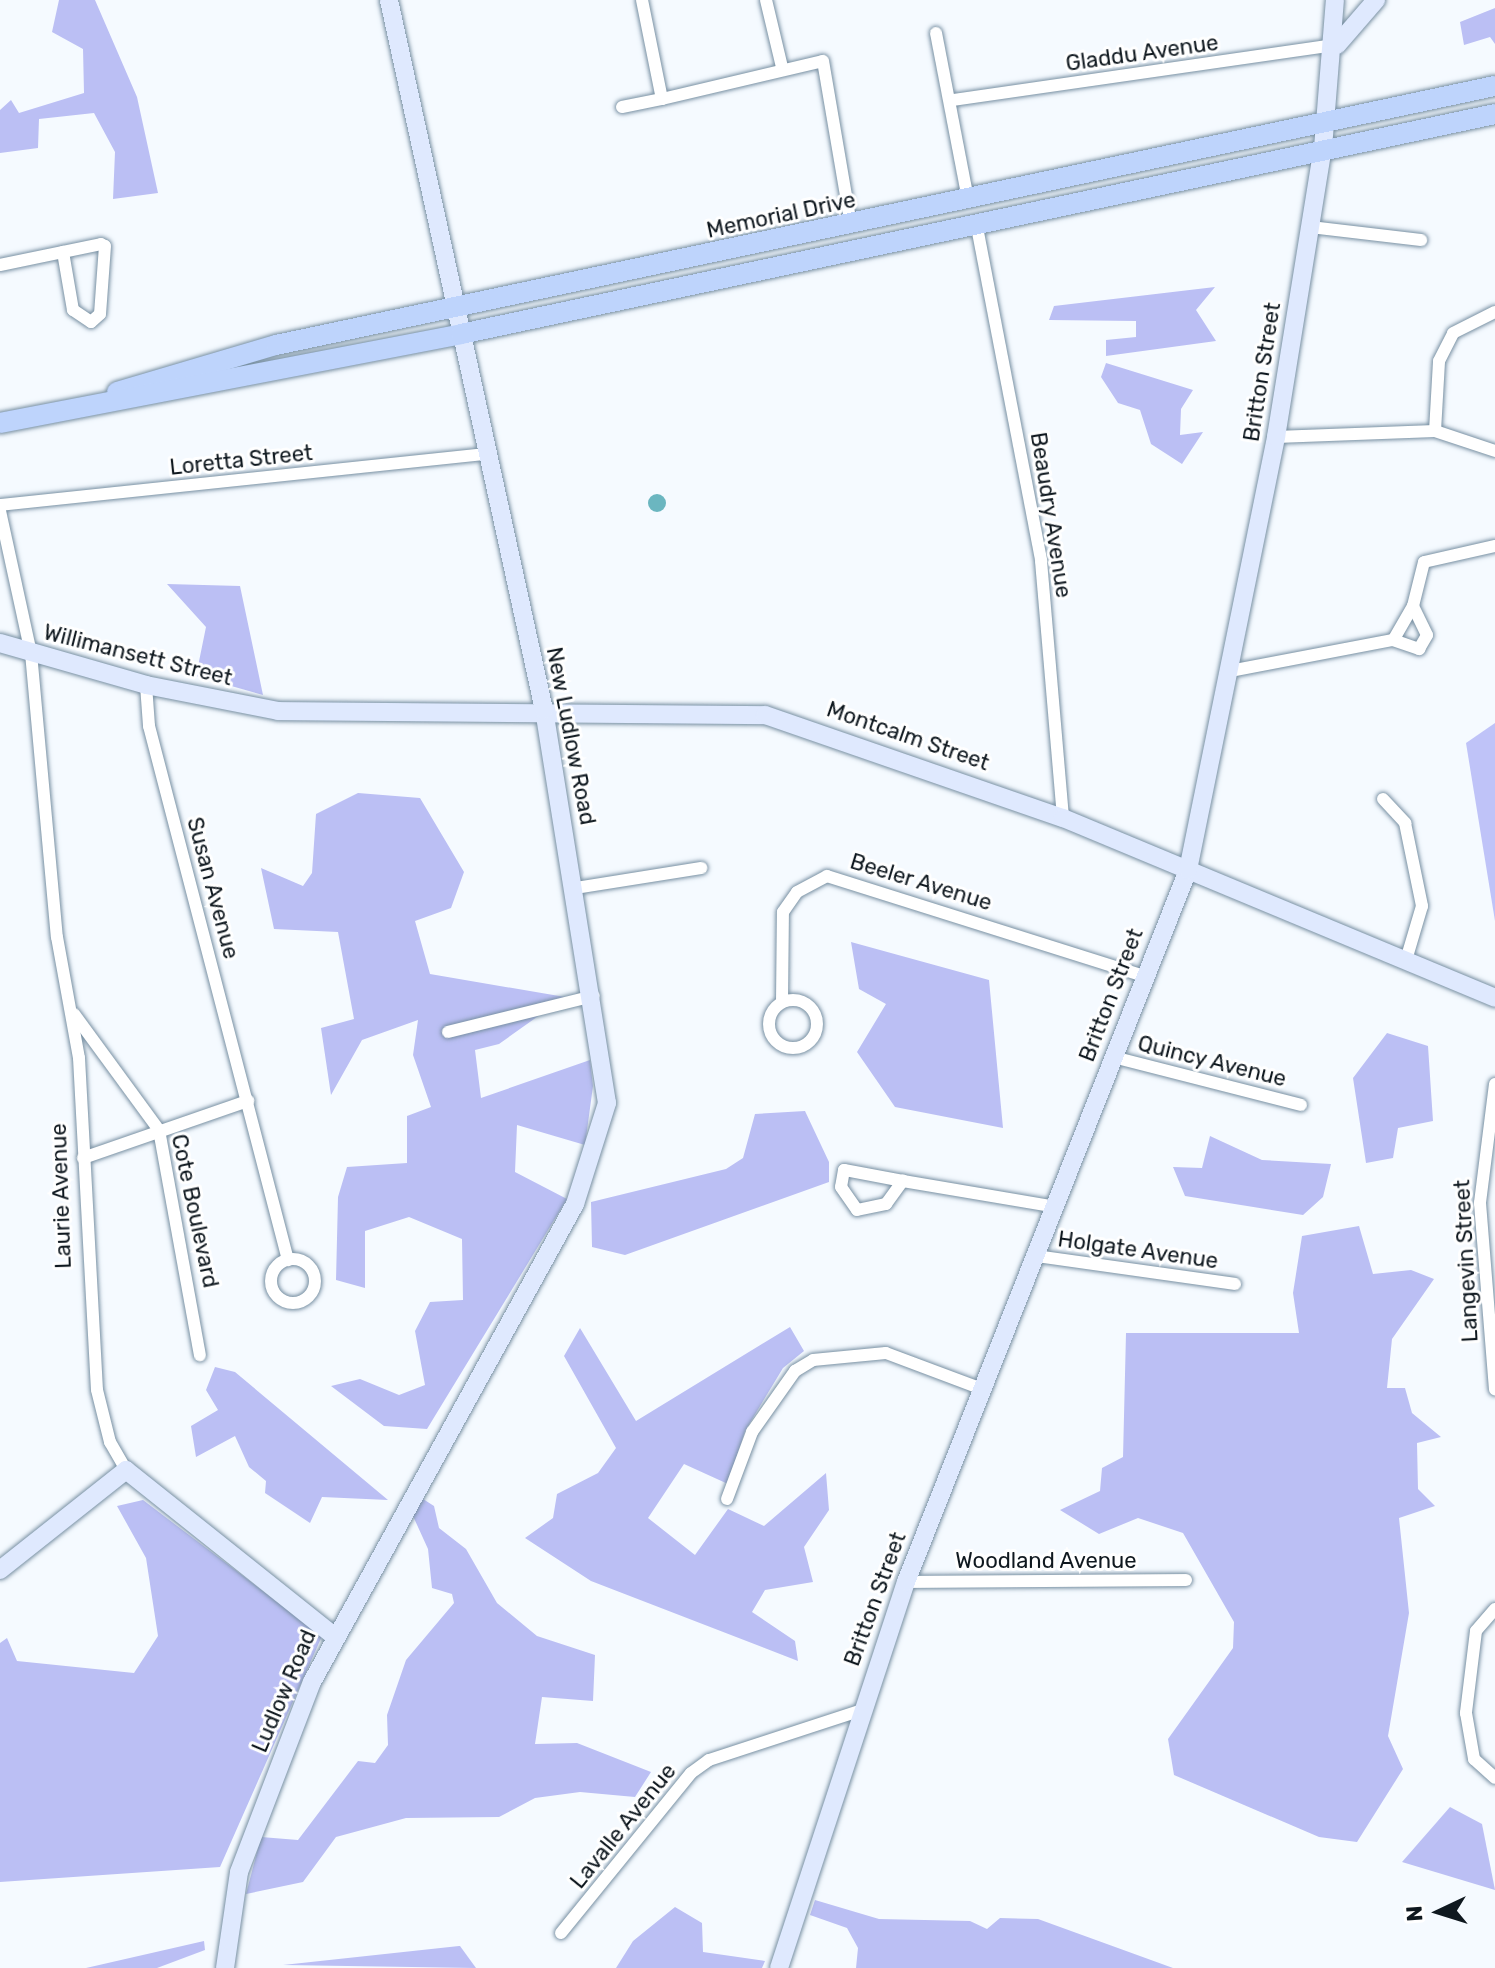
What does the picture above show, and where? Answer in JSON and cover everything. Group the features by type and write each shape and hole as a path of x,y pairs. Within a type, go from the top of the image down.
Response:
{"main road":[{"name":"Memorial Drive","path":"82,408 203,363 1495,86"},
{"name":"Memorial Drive","path":"0,423 461,334 1323,148 1495,114"}],"street":[{"name":"New Ludlow Road","path":"389,0 544,710 608,1084 592,1168 436,1450"},
{"path":"642,0 662,99"},
{"path":"766,0 782,67"},
{"name":"Britton Street","path":"779,1968 906,1582 1188,870 1276,437 1337,45 1335,0"},
{"path":"1337,45 1376,0"},
{"path":"936,33 953,100 968,199"},
{"name":"Gladdu Avenue","path":"953,100 1337,45"},
{"path":"622,107 782,67 823,61 851,224"},
{"name":"Beaudry Avenue","path":"976,222 1041,561 1063,818"},
{"path":"1310,227 1421,240"},
{"path":"0,265 101,244 108,249 100,314 91,322 73,310 63,252"},
{"path":"1435,431 1439,361 1453,333 1495,312"},
{"path":"1276,437 1435,431 1495,451"},
{"name":"Loretta Street","path":"0,508 487,454"},
{"name":"Laurie Avenue","path":"0,508 31,653 83,1158 97,1390 110,1442 126,1470 333,1635"},
{"path":"1393,640 1413,606 1424,562 1495,546"},
{"path":"1230,671 1393,640 1409,649 1424,645 1424,624 1413,606"},
{"name":"Willimansett Street","path":"0,643 146,685 266,710"},
{"name":"Susan Avenue","path":"146,685 149,726 288,1260"},
{"name":"Montcalm Street","path":"266,710 544,710 765,715 1063,818 1495,998"},
{"path":"1383,799 1405,823 1421,899 1406,960"},
{"path":"576,888 701,868"},
{"name":"Beeler Avenue","path":"782,1002 806,1003 816,1016 806,1044 791,1048 772,1035 769,1020 782,1002 783,912 797,892 827,876 1145,976"},
{"path":"448,1032 594,996"},
{"name":"Cote Boulevard","path":"69,1009 159,1130 200,1355"},
{"name":"Quincy Avenue","path":"1113,1057 1301,1105"},
{"name":"Langevin Street","path":"1495,1084 1480,1203 1495,1389"},
{"path":"83,1158 248,1101"},
{"path":"903,1181 871,1211 848,1204 841,1187 844,1170 1056,1207"},
{"name":"Holgate Avenue","path":"1036,1256 1235,1284"},
{"path":"727,1499 752,1432 795,1371 813,1360 886,1353 982,1389"},
{"name":"Ludlow Road","path":"225,1968 239,1872 333,1635 436,1450"},
{"path":"0,1570 126,1470"},
{"name":"Woodland Avenue","path":"906,1582 1186,1580"},
{"path":"1495,1609 1476,1631 1466,1713 1474,1759 1495,1778"},
{"name":"Lavalle Avenue","path":"561,1933 691,1773 709,1760 862,1710"}],"shaded area":[{"path":"59,0 95,0 137,97 158,193 113,199 115,152 94,113 39,119 38,148 0,153 0,110 11,100 19,113 84,93 83,49 52,32"},
{"path":"1495,8 1495,44 1490,37 1464,45 1460,22"},
{"path":"1215,287 1196,310 1216,341 1106,356 1106,340 1136,337 1136,321 1049,320 1054,306"},
{"path":"1106,363 1193,390 1181,409 1180,435 1203,432 1182,464 1151,444 1140,410 1118,403 1101,377"},
{"path":"653,494 661,494 666,503 664,510 653,512 648,507 648,499"},
{"path":"167,584 240,586 263,695 196,676 206,627"},
{"path":"1495,723 1495,921 1466,743"},
{"path":"358,793 420,798 464,872 451,908 415,921 430,974 565,997 499,1044 475,1050 481,1098 590,1060 593,1086 585,1145 517,1125 515,1172 567,1199 427,1429 384,1426 331,1386 360,1379 399,1395 425,1385 415,1331 430,1302 463,1300 462,1239 409,1217 365,1231 365,1288 336,1280 338,1197 347,1167 407,1163 407,1116 431,1107 413,1055 418,1020 362,1040 331,1095 321,1028 354,1019 338,932 274,929 261,868 303,886 312,873 316,814"},
{"path":"851,942 989,980 1003,1128 895,1107 857,1052 886,1004 859,989"},
{"path":"1387,1033 1428,1046 1433,1121 1398,1128 1393,1158 1366,1163 1353,1078"},
{"path":"805,1111 829,1162 829,1182 625,1255 592,1247 591,1202 726,1169 743,1158 755,1114"},
{"path":"1210,1136 1262,1160 1331,1164 1323,1197 1303,1215 1185,1196 1173,1167 1202,1168"},
{"path":"1359,1226 1373,1274 1411,1270 1434,1279 1392,1339 1387,1388 1405,1388 1412,1413 1441,1437 1417,1443 1418,1489 1435,1506 1399,1518 1409,1613 1388,1736 1403,1769 1357,1842 1319,1837 1174,1775 1168,1739 1233,1648 1234,1622 1183,1533 1138,1518 1099,1534 1060,1510 1100,1491 1102,1468 1123,1457 1126,1333 1299,1333 1293,1293 1302,1236"},
{"path":"790,1327 804,1351 783,1368 745,1431 728,1484 684,1464 648,1518 695,1555 728,1509 764,1526 826,1473 829,1510 804,1547 813,1582 765,1590 752,1612 795,1641 798,1661 591,1581 525,1538 553,1518 557,1494 598,1473 616,1448 564,1356 580,1328 636,1421"},
{"path":"215,1367 235,1372 388,1500 322,1497 310,1523 265,1493 266,1481 249,1467 235,1436 196,1457 191,1426 218,1410 206,1390"},
{"path":"423,1499 434,1506 439,1528 466,1549 497,1603 537,1636 595,1655 593,1701 542,1697 535,1744 577,1743 651,1772 635,1797 580,1792 535,1798 499,1817 406,1818 336,1837 303,1882 246,1894 261,1837 298,1840 358,1761 375,1763 388,1745 387,1715 406,1660 454,1603 452,1594 432,1588 428,1549 413,1516"},
{"path":"143,1500 322,1636 220,1867 0,1882 0,1643 7,1638 17,1661 134,1673 158,1636 146,1558 117,1506"},
{"path":"1450,1807 1482,1824 1495,1890 1402,1862"},
{"path":"815,1900 879,1919 970,1921 987,1929 1000,1918 1038,1919 1173,1968 856,1968 858,1948 847,1928 810,1915"},
{"path":"675,1907 702,1923 703,1952 765,1961 762,1968 616,1968 633,1941"},
{"path":"204,1941 205,1950 157,1968 86,1968"},
{"path":"459,1946 476,1968 283,1965"}]}
